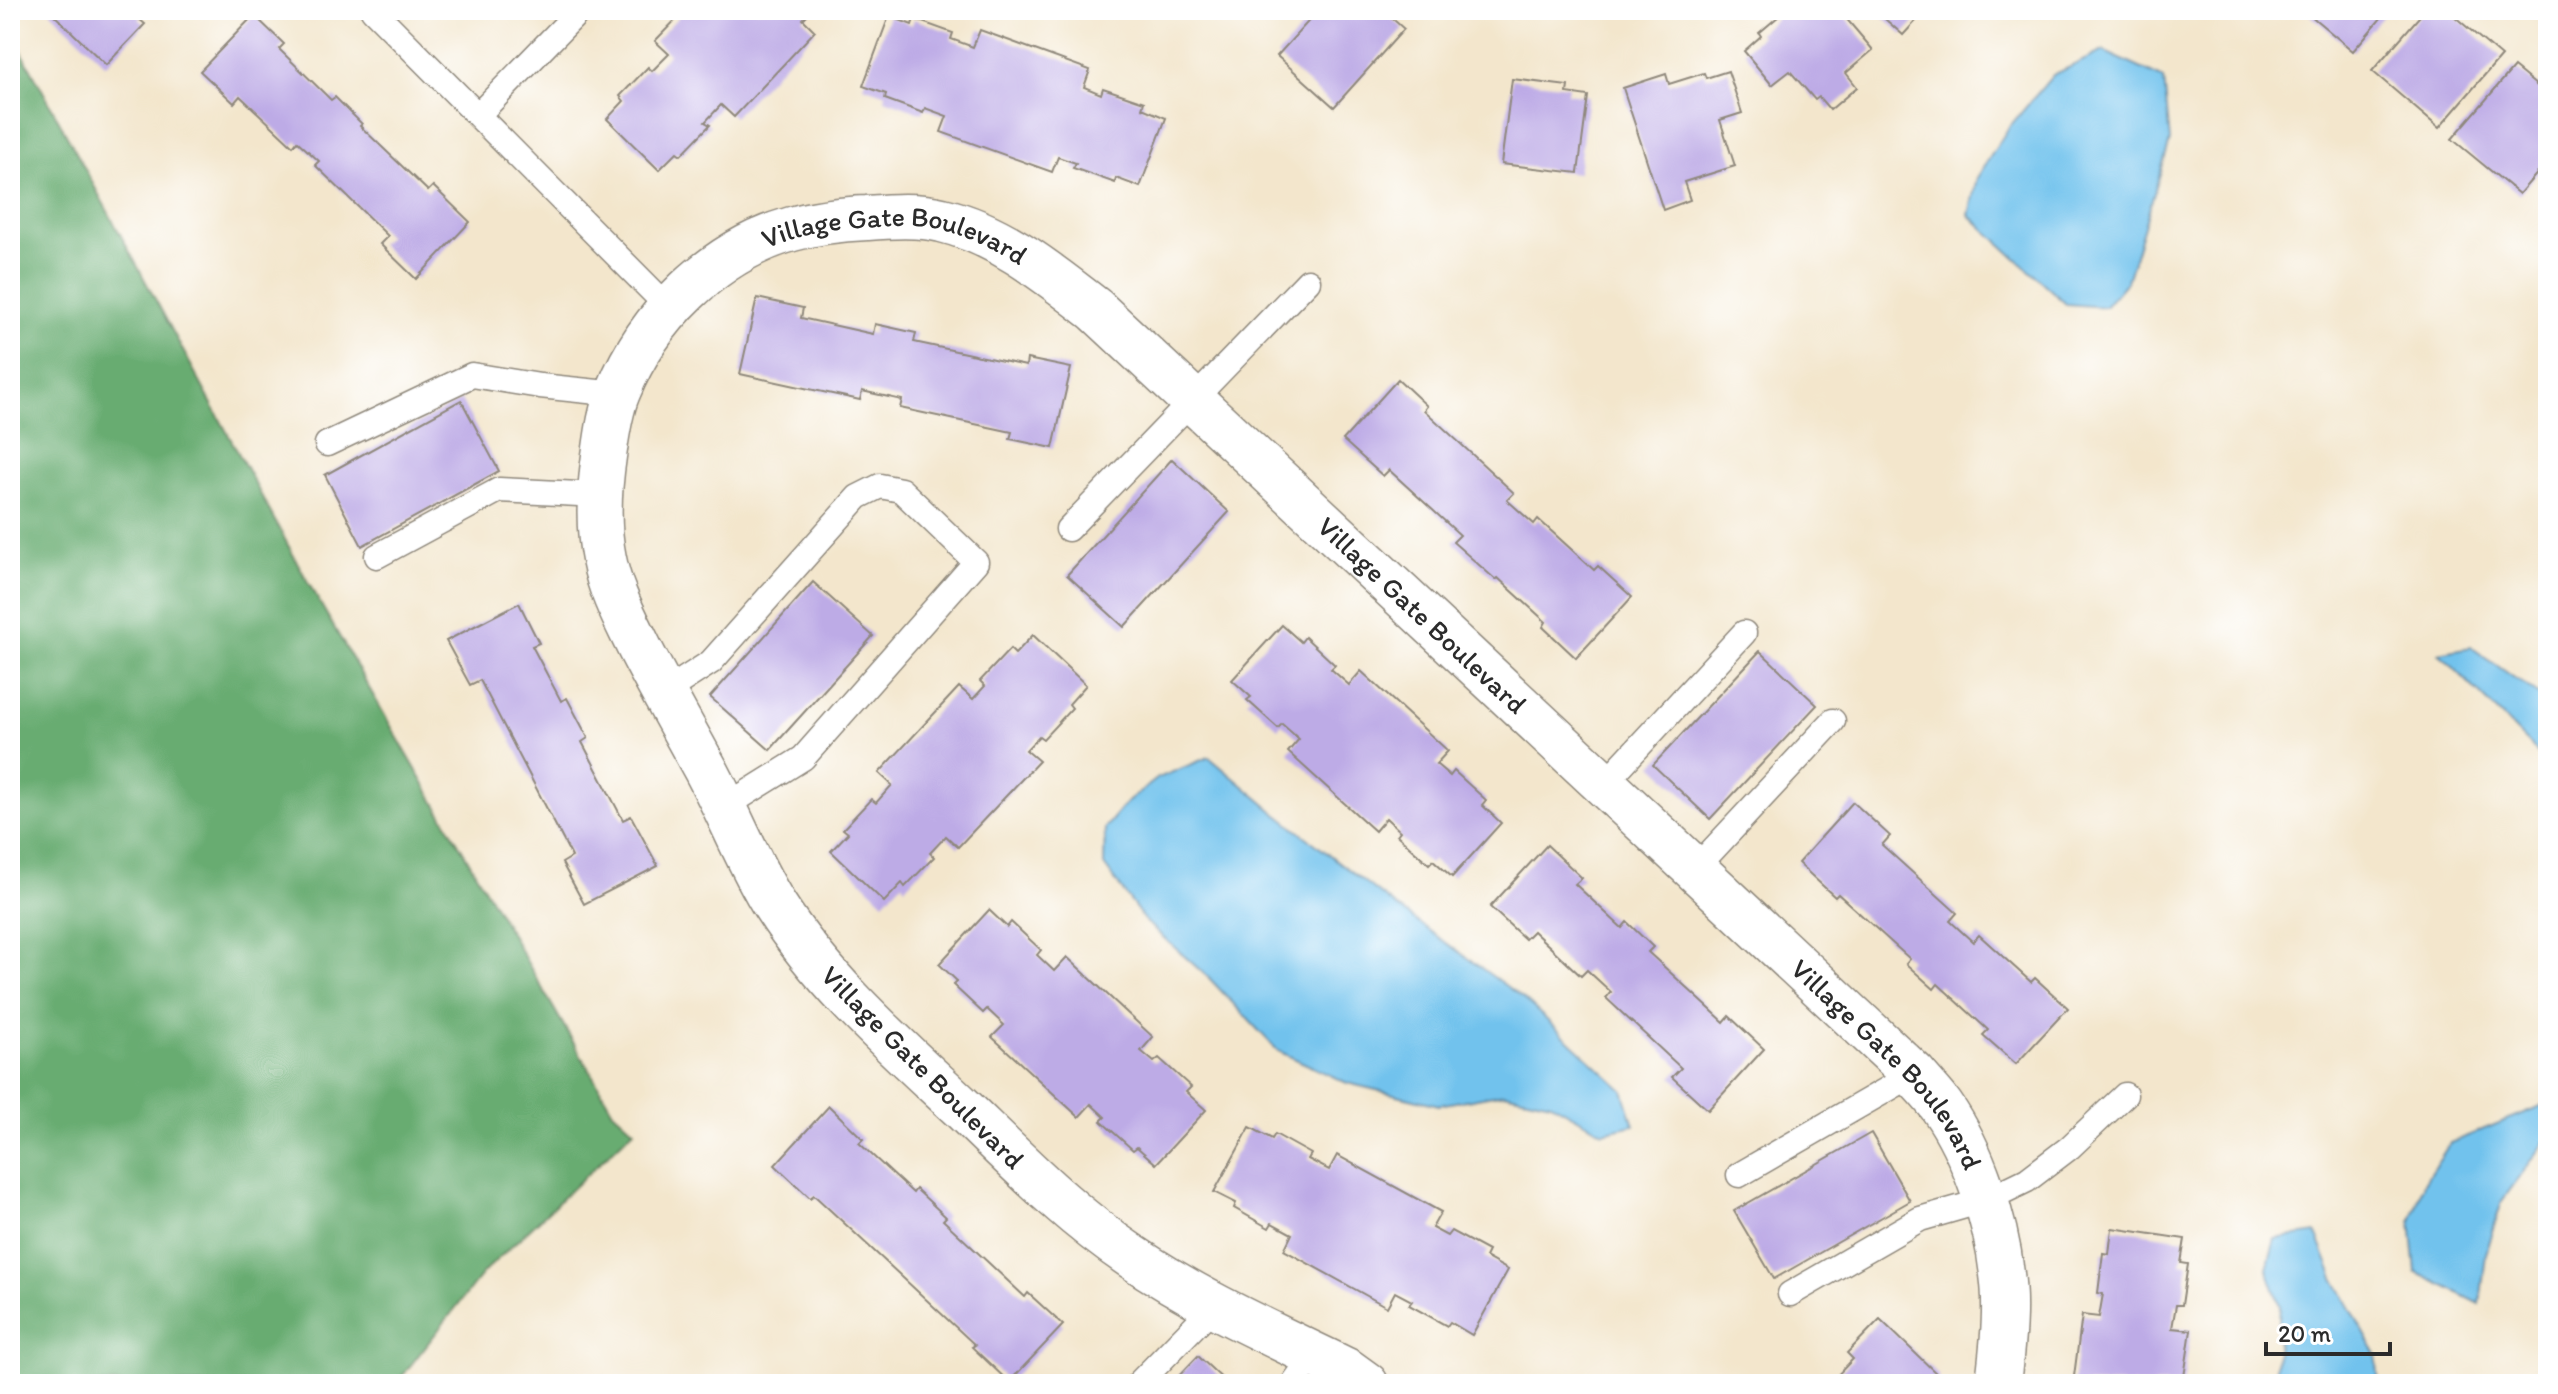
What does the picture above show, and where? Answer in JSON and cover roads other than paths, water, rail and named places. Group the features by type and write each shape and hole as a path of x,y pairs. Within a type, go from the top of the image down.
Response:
{"street":[{"name":"Village Gate Boulevard","path":"1366,1384 1348,1371 1303,1369 1216,1304 1133,1257 1071,1212 842,994 776,908 726,806 613,595 603,557 599,495 606,440 617,394 637,354 670,309 710,270 745,248 790,229 840,219 887,216 938,219 991,236 1044,270 1096,310 1914,1074 1942,1108 1965,1148 1986,1200 2002,1273 2004,1333 1998,1384"}],"lane":[{"path":"373,10 670,309"},
{"path":"478,115 580,10"},
{"path":"1068,529 1308,281"},
{"path":"327,444 472,375 617,394"},
{"path":"663,693 711,662 858,497 880,486 901,490 976,562 803,758 726,806"},
{"path":"377,556 499,490 599,495"},
{"path":"1604,784 1744,633"},
{"path":"1695,869 1833,721"},
{"path":"1739,1175 1914,1074"},
{"path":"1790,1294 1920,1219 1986,1200 2027,1180 2069,1148 2125,1095"},
{"path":"1138,1384 1216,1304"}],"water":[{"path":"2103,51 2164,79 2170,141 2127,281 2105,307 2066,304 1969,215 1977,178 2009,127 2053,75"},
{"path":"2471,647 2548,702 2548,763 2439,653"},
{"path":"1209,757 1398,908 1524,999 1623,1090 1634,1125 1603,1132 1551,1103 1504,1093 1439,1105 1347,1083 1278,1051 1210,979 1145,921 1104,865 1105,828 1125,804 1158,778"},
{"path":"2548,1103 2548,1138 2502,1201 2486,1254 2480,1304 2416,1272 2411,1221 2424,1183 2450,1143"},
{"path":"2316,1233 2334,1278 2376,1354 2379,1384 2275,1384 2280,1306 2267,1269 2275,1239"}]}
